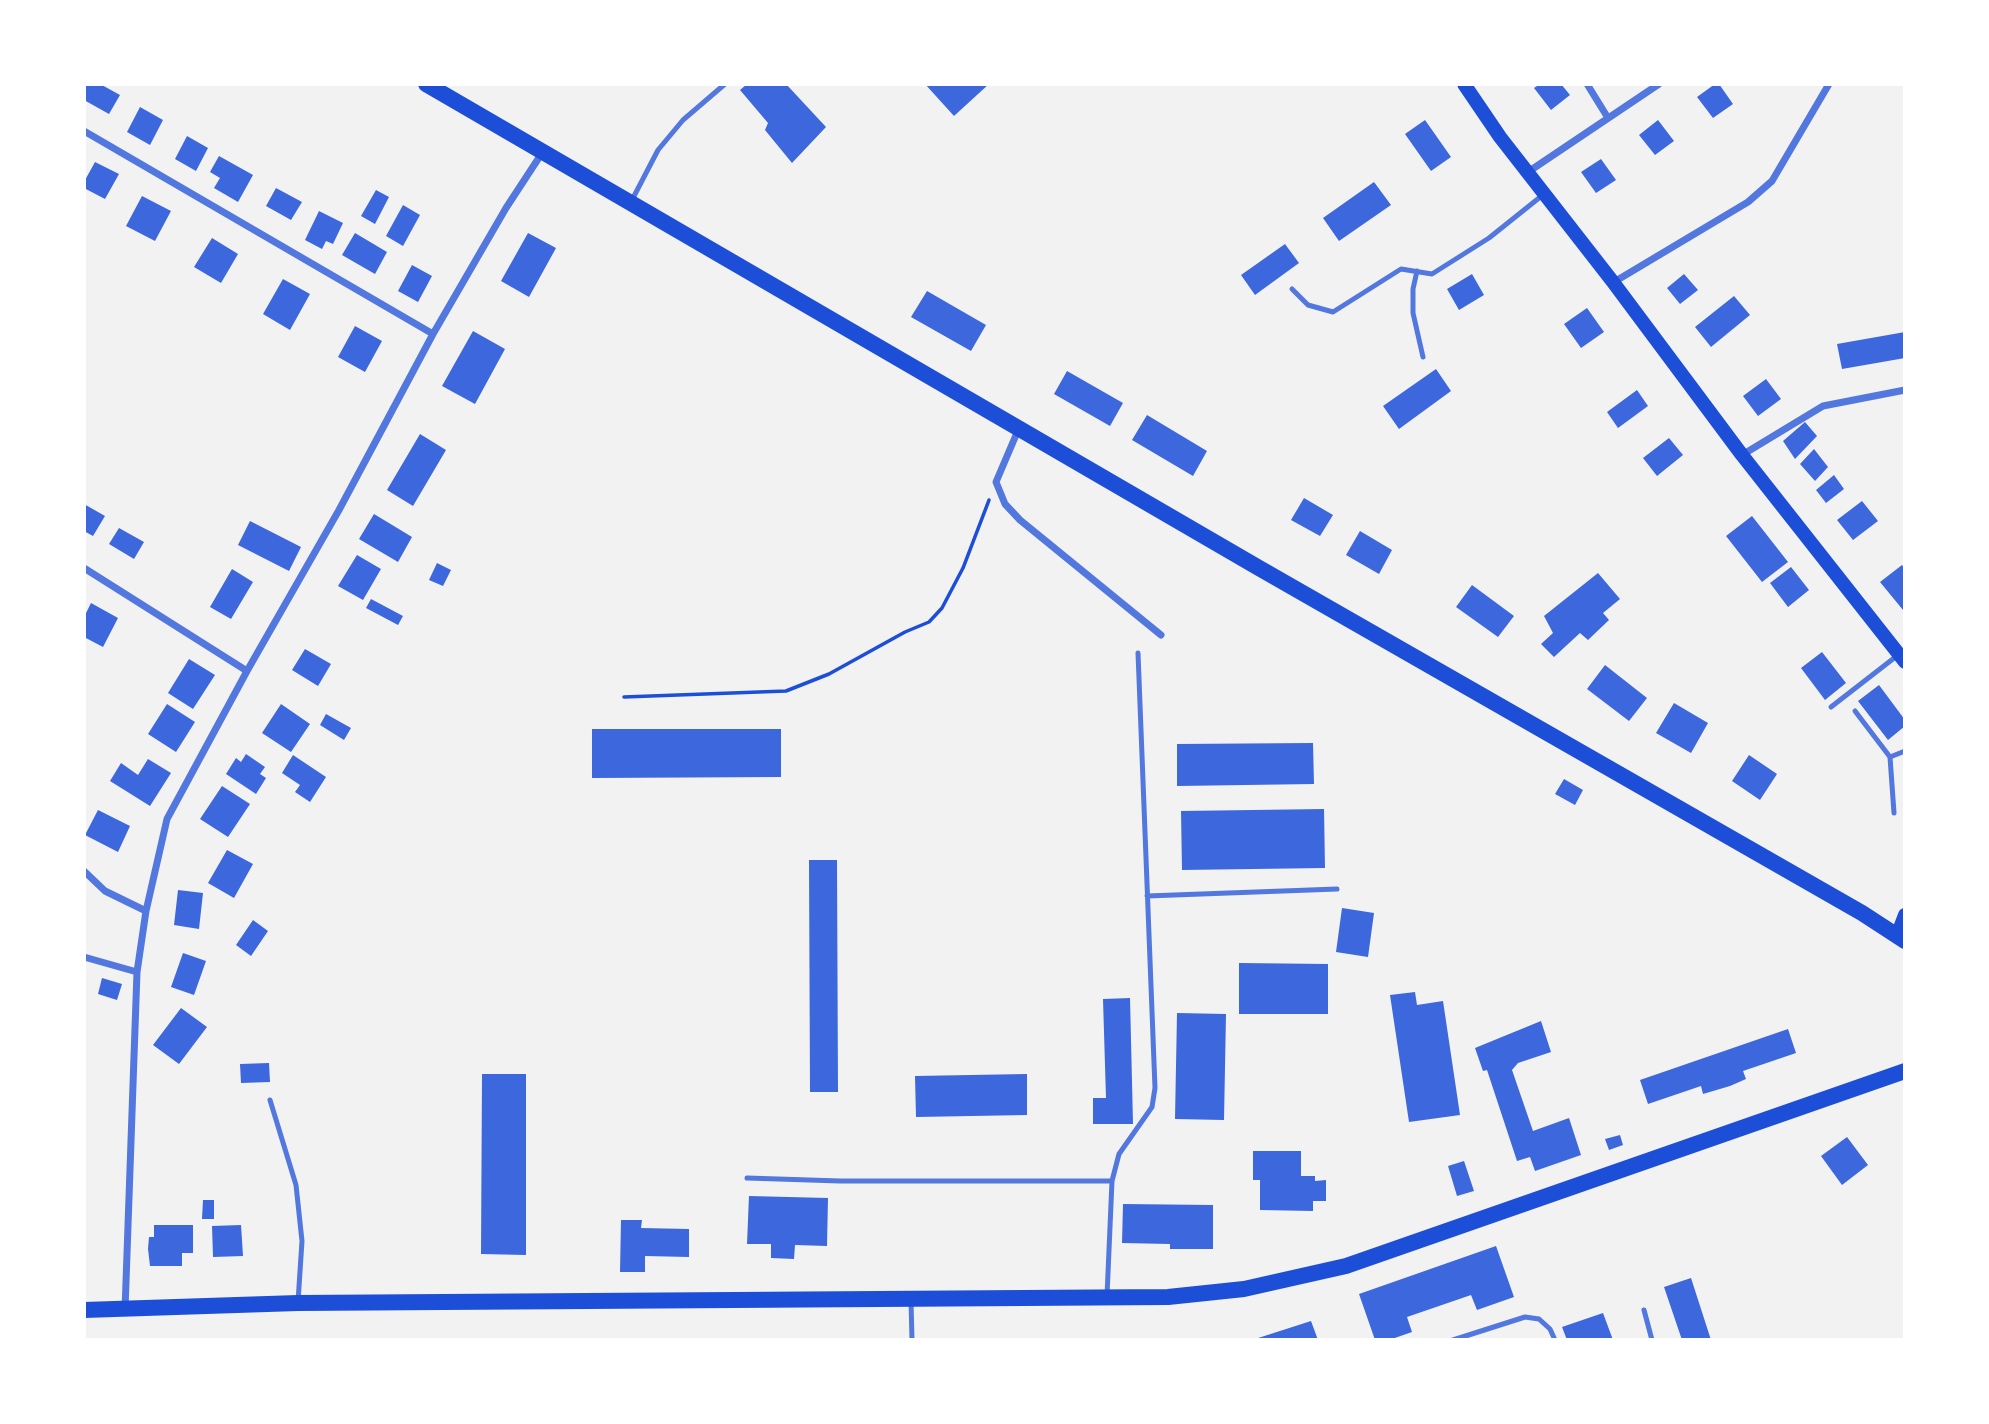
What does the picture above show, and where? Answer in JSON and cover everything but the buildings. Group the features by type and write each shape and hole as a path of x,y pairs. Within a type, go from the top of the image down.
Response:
{"main road":[{"path":"426,84 1850,906 1901,938 1905,915"},
{"path":"1464,84 1527,173 1613,282 1742,455 1902,658"},
{"path":"84,1310 298,1303 1168,1297 1244,1289 1346,1266 1905,1071"}],"street":[{"path":"1587,84 1608,118"},
{"path":"1527,173 1658,84"},
{"path":"1613,282 1748,202 1772,181 1829,84"},
{"path":"84,131 433,334"},
{"path":"125,1310 137,972 146,911 167,820 247,671 340,510 433,334 506,208 542,153"},
{"path":"1742,455 1823,406 1905,390"},
{"path":"1019,428 996,482 1005,504 1020,520 1161,635"},
{"path":"84,568 247,671"},
{"path":"84,871 105,891 146,911"},
{"path":"84,957 137,972"}],"lane":[{"path":"631,202 658,150 683,120 725,84"},
{"path":"1292,289 1308,305 1333,312 1401,269 1432,274 1489,238 1544,194"},
{"path":"1417,271 1413,289 1413,313 1423,357"},
{"path":"1107,1298 1112,1181 1119,1154 1152,1107 1155,1088 1138,653"},
{"path":"1831,707 1902,658"},
{"path":"1855,711 1890,757 1894,813"},
{"path":"1890,757 1905,751"},
{"path":"1147,896 1337,889"},
{"path":"270,1100 296,1185 302,1241 298,1303"},
{"path":"747,1178 840,1181 1112,1181"},
{"path":"911,1300 912,1340"},
{"path":"1644,1310 1652,1340"},
{"path":"1454,1340 1525,1317 1539,1319 1550,1329 1555,1340"}],"path":[{"path":"624,697 786,691 829,674 905,632 929,622 942,608 963,568 996,482"}]}
